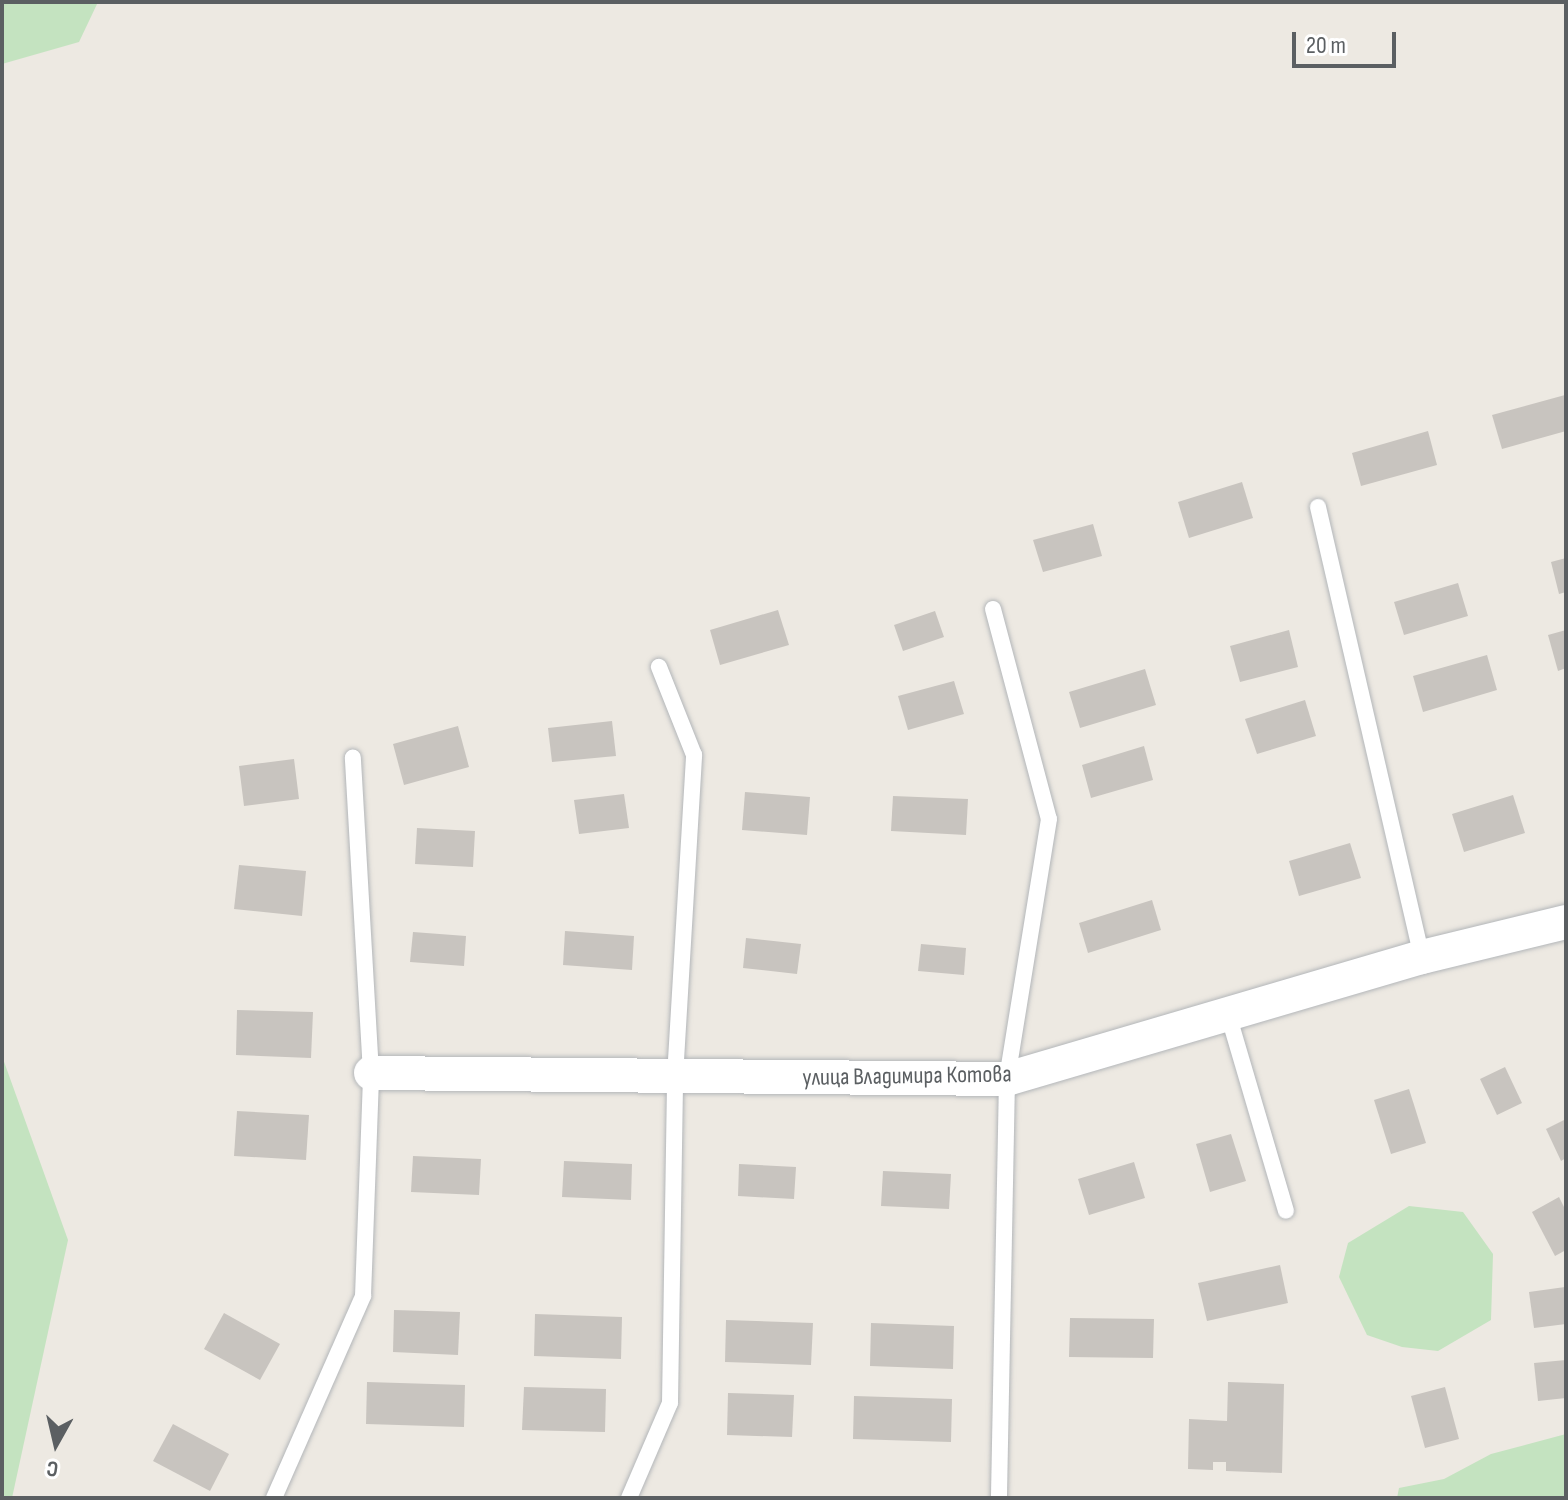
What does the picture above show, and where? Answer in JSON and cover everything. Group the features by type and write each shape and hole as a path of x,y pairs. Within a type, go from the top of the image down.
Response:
{"street":[{"name":"улица Владимира Котова","path":"371,1073 1007,1079 1422,957 1566,922"}],"lane":[{"path":"1318,507 1422,957"},
{"path":"993,609 1049,819 1007,1079 999,1498"},
{"path":"629,1498 670,1403 675,1077 694,755 659,667"},
{"path":"274,1498 363,1296 371,1073 353,758"},
{"path":"1228,1014 1286,1211"}],"green space":[{"path":"2,2 98,2 79,42 2,64"},
{"path":"2,1056 68,1240 12,1498 2,1498"},
{"path":"1409,1206 1463,1212 1493,1254 1491,1320 1438,1351 1402,1347 1367,1335 1339,1277 1348,1243"},
{"path":"1566,1434 1566,1498 1397,1498 1399,1488 1444,1479 1491,1454"}],"building":[{"path":"1565,395 1566,431 1502,449 1492,415"},
{"path":"1428,431 1437,465 1361,486 1352,453"},
{"path":"1242,482 1253,518 1189,538 1178,502"},
{"path":"1093,524 1102,556 1043,572 1033,540"},
{"path":"1566,558 1566,592 1559,594 1551,562"},
{"path":"1458,583 1468,616 1404,635 1394,602"},
{"path":"778,610 789,645 720,665 710,630"},
{"path":"935,611 944,637 903,651 894,625"},
{"path":"1289,630 1298,667 1240,682 1230,646"},
{"path":"1566,630 1566,668 1558,671 1548,635"},
{"path":"1487,655 1497,690 1423,712 1413,676"},
{"path":"1145,669 1156,705 1080,728 1069,692"},
{"path":"954,681 964,714 908,730 898,696"},
{"path":"1305,700 1316,736 1257,754 1245,719"},
{"path":"612,721 616,756 552,762 548,728"},
{"path":"458,726 469,767 404,785 393,744"},
{"path":"1144,746 1153,780 1091,798 1082,765"},
{"path":"294,759 299,799 244,806 239,766"},
{"path":"745,792 810,797 807,835 742,830"},
{"path":"624,794 629,828 579,834 574,800"},
{"path":"1513,795 1525,833 1464,852 1452,814"},
{"path":"893,796 968,799 966,835 891,831"},
{"path":"417,828 475,831 473,867 415,864"},
{"path":"1350,843 1361,878 1299,896 1289,861"},
{"path":"239,865 306,871 302,916 234,909"},
{"path":"1152,900 1161,930 1088,953 1079,923"},
{"path":"565,931 634,936 632,970 563,965"},
{"path":"413,932 466,936 464,966 410,962"},
{"path":"746,938 801,944 797,974 743,968"},
{"path":"921,944 966,948 964,975 918,971"},
{"path":"237,1010 313,1012 311,1058 236,1055"},
{"path":"1505,1067 1522,1103 1497,1115 1480,1079"},
{"path":"1409,1089 1426,1143 1391,1154 1374,1100"},
{"path":"237,1111 309,1115 306,1160 234,1156"},
{"path":"1566,1119 1566,1158 1561,1161 1546,1129"},
{"path":"1231,1134 1246,1181 1210,1192 1196,1144"},
{"path":"413,1156 481,1159 479,1195 411,1192"},
{"path":"564,1161 632,1164 631,1200 562,1197"},
{"path":"1134,1162 1145,1198 1089,1215 1078,1179"},
{"path":"739,1164 796,1167 794,1199 738,1196"},
{"path":"883,1171 951,1174 949,1209 881,1206"},
{"path":"1559,1197 1566,1211 1566,1250 1555,1256 1532,1212"},
{"path":"1280,1265 1288,1303 1207,1321 1198,1283"},
{"path":"1565,1287 1566,1324 1534,1328 1529,1292"},
{"path":"394,1310 460,1312 458,1355 393,1352"},
{"path":"224,1313 280,1344 260,1380 204,1349"},
{"path":"535,1314 622,1317 621,1359 534,1356"},
{"path":"1070,1318 1154,1319 1153,1358 1069,1357"},
{"path":"726,1320 813,1323 811,1365 725,1362"},
{"path":"871,1323 954,1326 953,1369 870,1366"},
{"path":"1566,1360 1566,1398 1538,1401 1534,1363"},
{"path":"367,1382 465,1385 464,1427 366,1424"},
{"path":"1228,1382 1284,1384 1282,1473 1226,1471 1226,1462 1213,1462 1213,1470 1188,1469 1189,1419 1227,1421"},
{"path":"524,1387 606,1389 605,1432 522,1430"},
{"path":"1445,1387 1459,1439 1425,1448 1411,1396"},
{"path":"728,1393 794,1395 792,1437 727,1435"},
{"path":"854,1396 952,1399 951,1442 853,1439"},
{"path":"173,1424 229,1454 210,1491 153,1461"}]}
